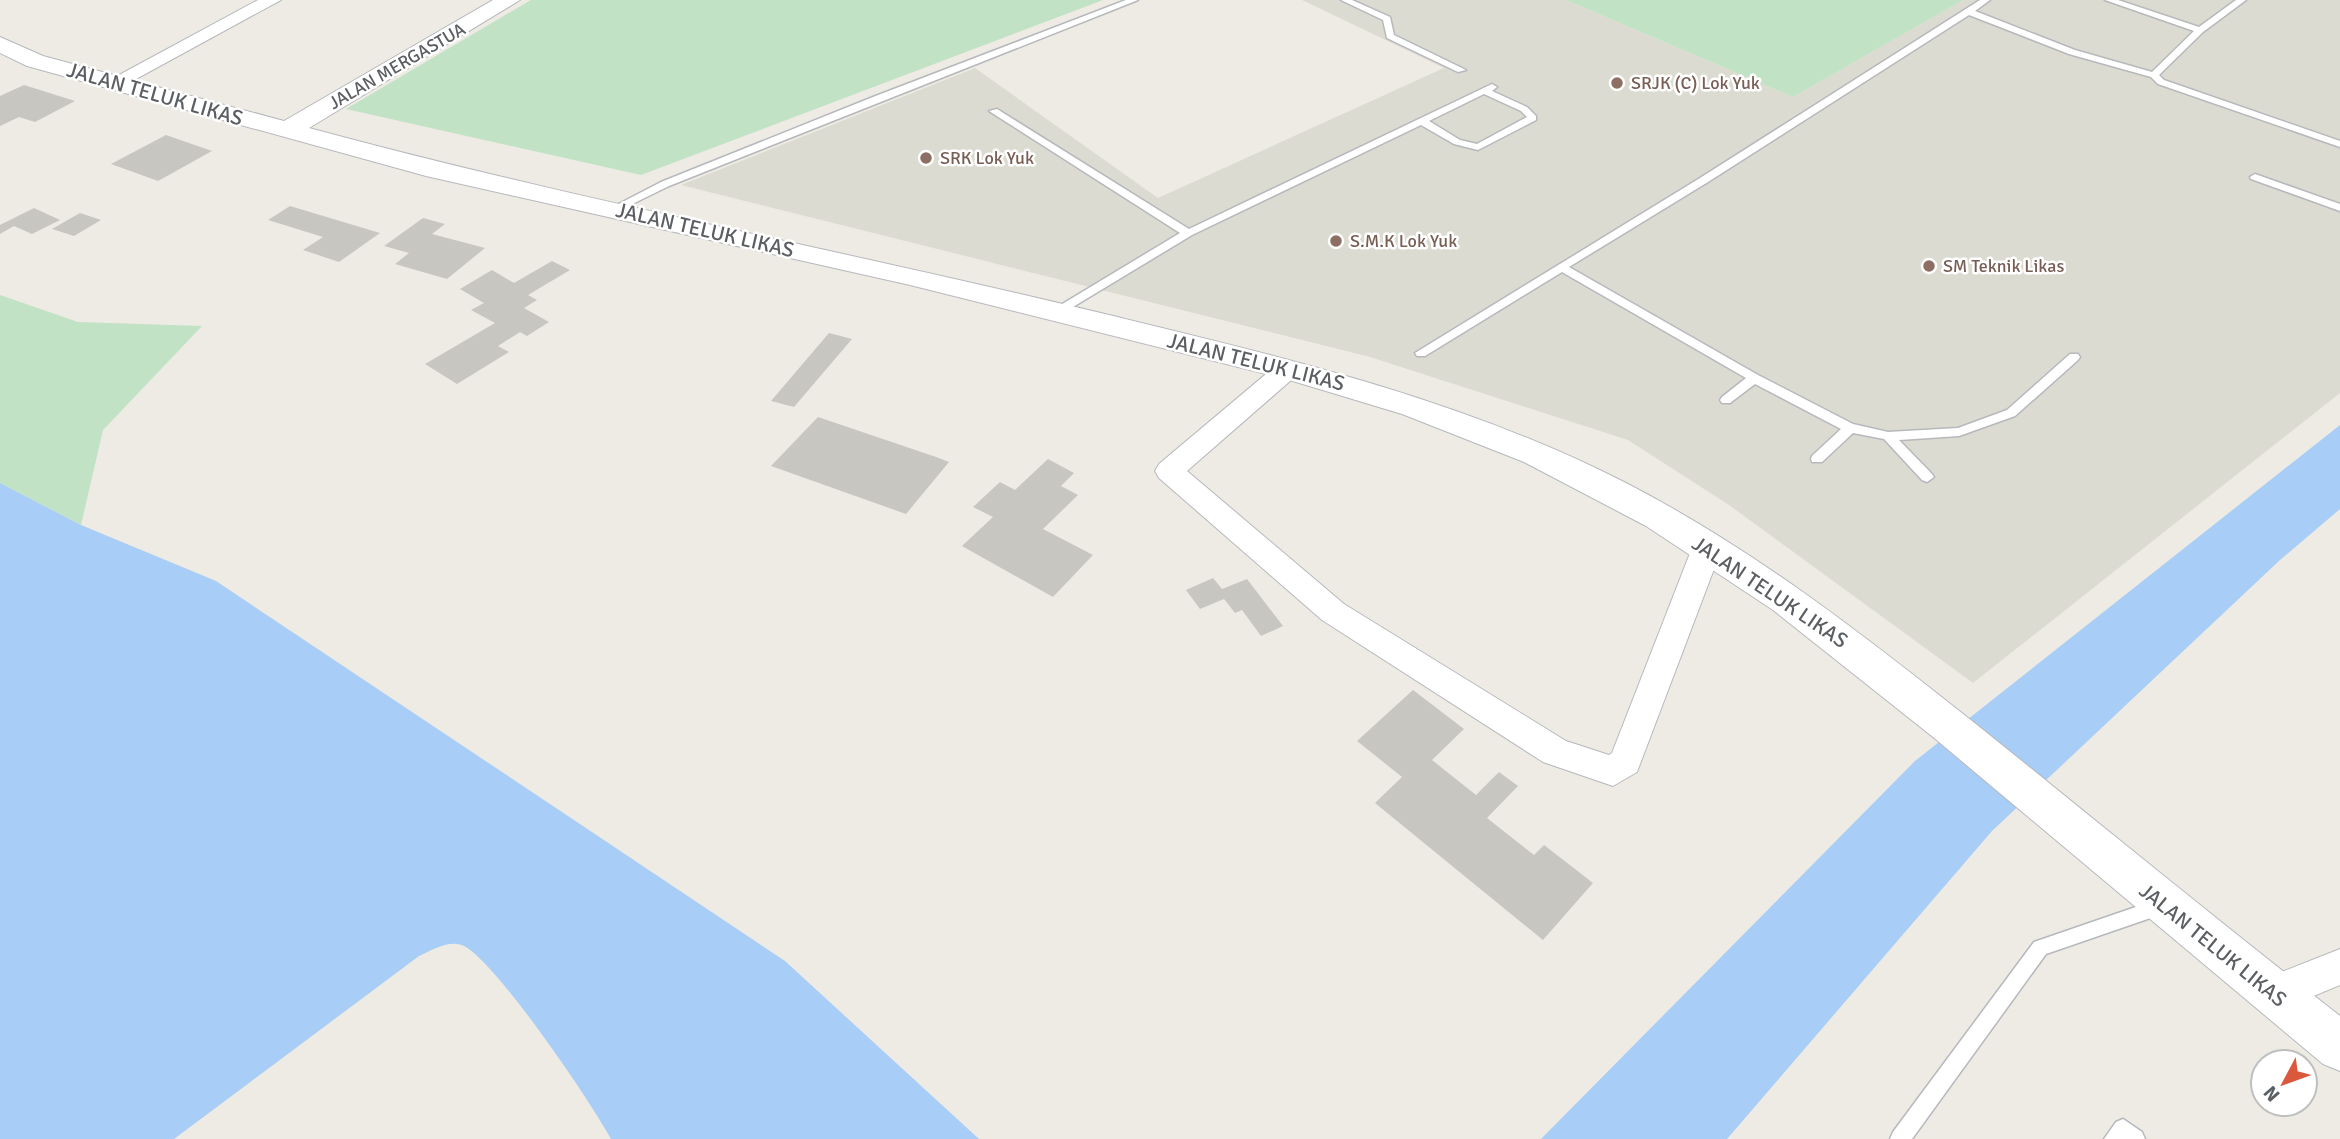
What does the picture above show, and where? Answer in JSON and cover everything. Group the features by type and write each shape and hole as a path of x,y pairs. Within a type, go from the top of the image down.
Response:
{"street":[{"path":"118,81 272,0"},
{"name":"JALAN MERGASTUA","path":"285,131 509,0"},
{"name":"JALAN TELUK LIKAS","path":"0,44 35,61 118,81 285,131 426,168 1058,312 1288,369 1343,384 1480,430 1617,493 1776,592 1853,648 2038,799 2163,906 2340,1047"},
{"path":"1288,369 1169,471 1333,611 1555,751 1613,771 1625,762 1707,548"},
{"path":"2273,994 2340,967"}],"lane":[{"path":"614,209 665,184 876,99 1135,0"},
{"path":"1345,0 1387,19 1390,36 1461,70"},
{"path":"1421,353 1704,180 1986,0"},
{"path":"2109,0 2200,30"},
{"path":"2154,75 2200,30 2242,0"},
{"path":"1967,11 2073,52 2154,75 2161,82 2340,144"},
{"path":"1058,312 1188,233 1422,121 1489,89 1524,109 1533,118 1478,147 1464,145 1422,121"},
{"path":"994,111 1188,233"},
{"path":"2255,177 2340,208"},
{"path":"1561,267 1754,378 1850,428 1888,436 1959,432 2011,413 2074,357"},
{"path":"1726,400 1754,378"},
{"path":"1817,458 1850,428"},
{"path":"1888,436 1927,477"},
{"path":"1900,1139 2040,948 2163,906"},
{"path":"2114,1139 2123,1129 2135,1139"}],"shaded area":[{"name":"SM Teknik Likas","path":"1302,0 1566,0 1793,97 1963,0 2340,0 2340,393 1973,683 1729,505 1628,440 1370,357 681,185 975,68 1158,198 1444,68"}],"green space":[{"path":"531,0 1103,0 641,175 346,109"},
{"path":"1566,0 1963,0 1793,97"},
{"path":"0,295 78,322 202,326 103,430 81,525 0,483"}],"water":[{"path":"2340,425 2340,509 2280,560 1992,831 1727,1139 1541,1139 1915,761"},
{"path":"0,483 81,525 216,581 785,961 979,1139 611,1139 564,1066 520,1005 479,958 464,946 453,944 441,946 419,956 174,1139 0,1139"}],"building":[{"path":"24,85 75,101 35,122 19,117 0,126 0,96"},
{"path":"166,135 212,151 158,181 111,164"},
{"path":"290,206 380,233 339,262 303,250 323,237 268,220"},
{"path":"34,208 60,220 32,234 14,226 0,234 0,225"},
{"path":"80,213 101,220 74,236 52,229"},
{"path":"423,218 445,224 432,234 485,248 447,279 395,264 409,253 384,246"},
{"path":"552,261 570,270 528,295 537,300 524,308 549,322 527,336 520,332 498,346 509,352 457,384 425,364 495,323 471,310 484,303 460,289 492,270 514,283"},
{"path":"829,333 852,339 794,407 771,401"},
{"path":"818,417 949,462 906,514 771,466"},
{"path":"1048,459 1074,473 1061,486 1078,495 1043,529 1093,555 1053,597 962,546 993,517 973,507 1000,482 1015,490"},
{"path":"1213,578 1222,589 1247,579 1283,626 1261,636 1242,610 1235,613 1224,599 1200,609 1186,590"},
{"path":"1413,690 1464,729 1432,760 1476,795 1499,772 1518,786 1487,818 1534,855 1544,845 1593,883 1543,940 1375,803 1402,777 1357,741"}],"place":[{"name":"SRJK (C) Lok Yuk","path":"1617,83"},
{"name":"SRK Lok Yuk","path":"926,158"},
{"name":"S.M.K Lok Yuk","path":"1336,241"},
{"name":"SM Teknik Likas","path":"1929,266"}]}
